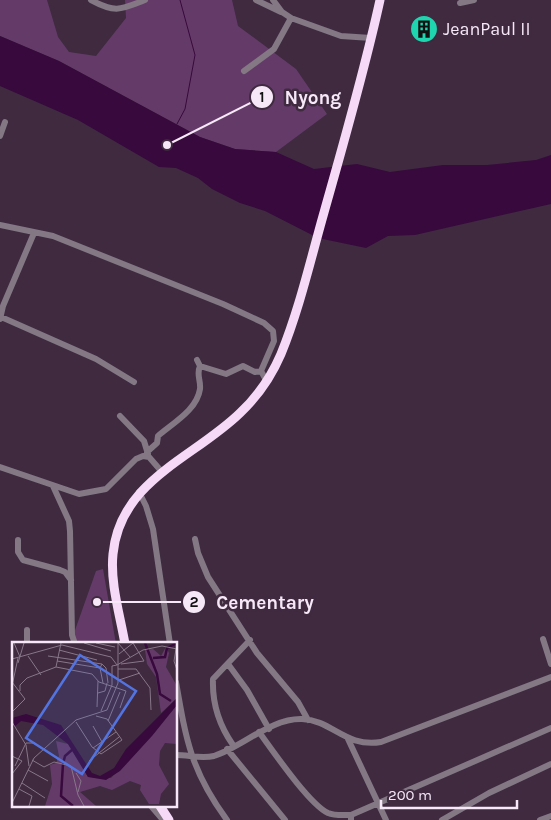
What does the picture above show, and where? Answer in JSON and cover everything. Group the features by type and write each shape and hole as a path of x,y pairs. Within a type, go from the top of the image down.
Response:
{"highway":[{"path":"124,642 115,586 113,555 119,525 130,503 139,492 162,472 240,413 266,380 281,354 314,249 380,0"},
{"path":"161,808 169,820"}],"street":[{"path":"91,0 109,10 117,10 145,0"},
{"path":"256,0 291,18 341,36 371,38"},
{"path":"273,0 282,12"},
{"path":"460,2 474,0"},
{"path":"244,71 268,55 282,37 291,18"},
{"path":"0,136 5,122"},
{"path":"0,225 53,236 231,307 264,323 272,331 274,341 261,371"},
{"path":"34,233 3,306 0,318 96,359 134,382"},
{"path":"0,467 79,494 99,492 111,486 136,459 148,454 157,443 158,436 195,404 200,388 197,372 198,363 226,374 243,366 255,372 261,371"},
{"path":"261,371 266,380"},
{"path":"120,416 144,441 148,454 162,472"},
{"path":"52,486 69,521 75,642"},
{"path":"139,492 146,506 153,529 170,642"},
{"path":"195,539 198,553 208,577 250,640 308,720"},
{"path":"18,540 17,547 23,560 65,572 71,580"},
{"path":"27,630 27,642"},
{"path":"543,639 551,664"},
{"path":"250,640 213,678 219,723 230,747 285,820"},
{"path":"228,664 247,690 269,729"},
{"path":"178,754 213,756 259,732 294,720 308,720 329,728 348,739 374,743 398,737 551,677"},
{"path":"178,692 191,756 202,782 227,820"},
{"path":"259,732 324,811 351,818 379,803 551,728"},
{"path":"348,739 386,820"},
{"path":"442,820 489,793 551,764"},
{"path":"153,808 163,820"},
{"path":"540,820 551,816"}],"shaded area":[{"path":"0,0 47,0 58,37 69,52 96,56 126,18 125,0 232,0 238,26 296,69 327,114 276,152 235,149 200,137 59,61 0,36"},
{"path":"0,36 59,61 200,137 235,149 276,152 314,169 357,164 390,172 443,165 487,165 536,160 551,155 551,204 415,235 388,236 366,248 318,238 265,211 240,203 212,189 198,178 176,168 159,167 78,120 0,86"},
{"path":"103,569 116,642 76,642 74,633 96,571"}],"waterway":[{"path":"177,124 185,109 195,55 180,0"}],"place":[{"name":"JeanPaul II","path":"424,29"},
{"name":"Nyong","path":"167,145"},
{"name":"Cementary","path":"97,602"}]}
